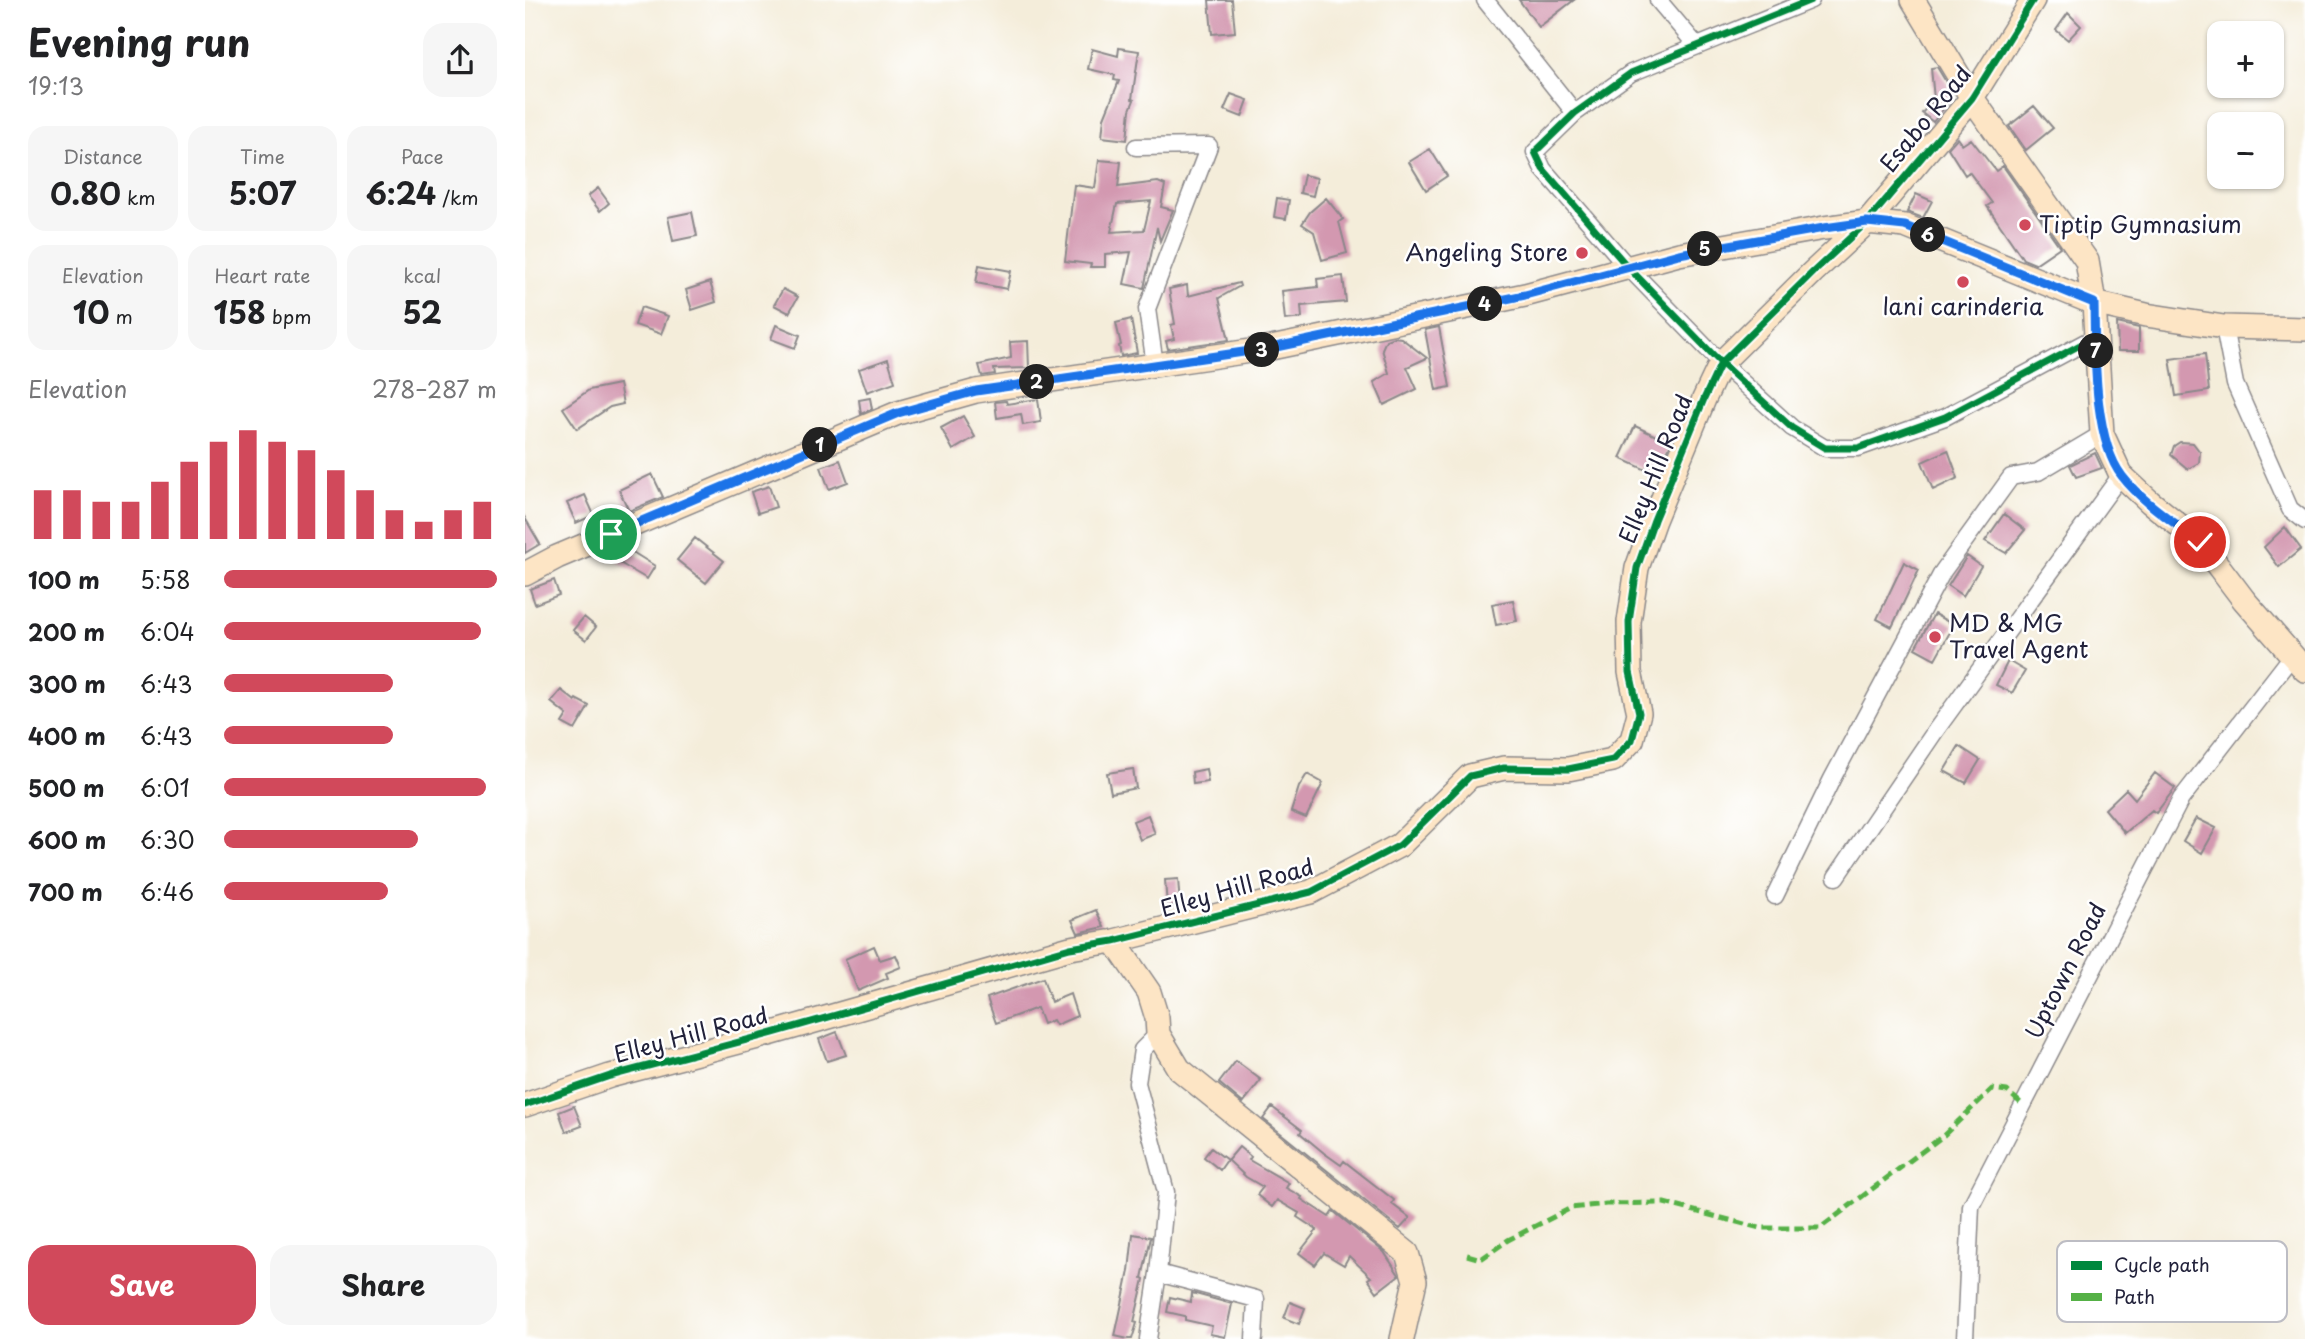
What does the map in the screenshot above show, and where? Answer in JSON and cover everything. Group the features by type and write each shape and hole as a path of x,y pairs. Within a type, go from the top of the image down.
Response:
{"street":[{"path":"1485,0 1575,113"},
{"path":"1658,0 1697,46"},
{"path":"1811,0 1631,74 1575,113 1535,152 1543,169 1627,266 1721,363 1792,428 1825,448 1858,448 1945,417 2095,337"},
{"path":"1913,0 1972,98 2087,261 2094,303 2102,434 2121,475 2200,542 2244,600 2299,663"},
{"name":"Esabo Road","path":"1867,222 1972,98 2033,0"},
{"path":"1136,147 1209,146 1147,309 1155,365"},
{"path":"525,574 557,557 898,413 976,391 1271,348 1525,295 1679,254 1867,222 1905,226 2094,303 2146,315 2224,327 2305,329"},
{"name":"Elley Hill Road","path":"525,1105 610,1076 773,1033 1070,948 1114,941 1311,892 1400,845 1470,776 1504,768 1568,769 1613,760 1632,740 1639,713 1630,672 1629,622 1637,568 1654,520 1721,363 1812,272 1867,222"},
{"path":"2224,327 2235,384 2291,509 2305,521"},
{"path":"1775,896 1832,779 1943,571 2011,477 2038,472 2102,434"},
{"path":"1836,877 1936,730 2121,475"},
{"name":"Uptown Road","path":"1965,1339 1971,1206 2181,799 2299,663"},
{"path":"1114,941 1149,992 1157,1018 1158,1034 1179,1069 1407,1253 1415,1281 1402,1339"},
{"path":"1148,1339 1166,1192 1137,1083 1142,1050 1158,1034"},
{"path":"1158,1272 1256,1299 1254,1339"}],"building":[{"path":"1209,0 1232,0 1235,32 1212,34"},
{"path":"1519,0 1574,0 1539,27"},
{"path":"2068,13 2081,26 2068,40 2056,30"},
{"path":"1119,48 1139,51 1127,140 1102,137 1104,118 1119,81 1114,80 1115,75 1088,69 1092,49 1118,56"},
{"path":"1937,67 1952,92 1952,98 1933,122 1922,113 1934,99 1931,68"},
{"path":"1231,94 1248,100 1242,117 1224,110"},
{"path":"2034,106 2053,128 2026,150 2009,126"},
{"path":"1957,138 1962,145 1971,139 1996,171 2003,166 2060,247 2035,264 2023,259 1987,206 1992,203 1969,172 1965,175 1948,148"},
{"path":"1430,149 1447,176 1426,190 1409,162"},
{"path":"1099,160 1121,162 1118,187 1158,182 1165,185 1161,207 1173,210 1160,241 1157,227 1144,288 1124,284 1131,252 1105,254 1105,267 1090,267 1091,264 1065,261 1074,185 1095,188","holes":["1151,201 1144,230 1111,232 1117,204"]},
{"path":"1304,175 1317,178 1313,196 1300,193"},
{"path":"598,188 609,203 600,211 588,196"},
{"path":"1916,194 1932,201 1923,218 1907,212"},
{"path":"1277,198 1289,200 1286,219 1274,217"},
{"path":"1326,198 1343,219 1339,222 1347,253 1322,260 1314,232 1302,224 1310,212"},
{"path":"692,212 697,236 673,241 668,217"},
{"path":"979,265 1011,271 1007,289 976,283"},
{"path":"1343,276 1346,302 1301,306 1302,318 1285,320 1282,291 1318,287 1317,279"},
{"path":"710,282 716,302 692,310 686,290"},
{"path":"1239,283 1240,286 1219,298 1229,340 1168,349 1166,341 1174,339 1171,325 1175,324 1169,289 1187,285 1188,296"},
{"path":"783,289 798,297 789,313 774,305"},
{"path":"641,307 668,316 661,334 635,325"},
{"path":"1131,319 1137,353 1121,356 1116,323"},
{"path":"2117,323 2139,328 2139,351 2118,351"},
{"path":"776,325 800,335 795,348 771,339"},
{"path":"1439,327 1450,387 1436,390 1425,330"},
{"path":"1401,338 1427,358 1407,367 1417,389 1384,405 1374,382 1389,373 1382,349 1386,340"},
{"path":"1028,341 1029,368 994,369 995,374 982,376 979,365 1011,358 1010,342"},
{"path":"2205,354 2209,391 2176,396 2170,359"},
{"path":"888,359 895,382 867,392 859,369"},
{"path":"619,384 623,404 610,407 577,429 563,408 589,390"},
{"path":"870,398 872,409 861,414 859,400"},
{"path":"1038,399 1041,422 1023,425 1021,414 997,418 995,402 1006,401 1007,404"},
{"path":"963,416 975,437 953,450 941,428"},
{"path":"1635,426 1671,443 1657,475 1620,458"},
{"path":"2180,442 2193,443 2200,452 2199,463 2188,469 2171,455 2174,446"},
{"path":"1948,450 1958,478 1933,490 1922,462"},
{"path":"2095,453 2102,468 2076,477 2070,465"},
{"path":"840,460 848,482 829,489 821,467"},
{"path":"652,474 663,497 629,511 619,490"},
{"path":"769,486 776,507 758,513 751,492"},
{"path":"585,495 594,515 576,523 567,503"},
{"path":"2004,514 2025,530 2006,553 1985,541"},
{"path":"525,518 540,544 525,553"},
{"path":"2285,527 2301,549 2279,567 2264,547"},
{"path":"695,538 724,561 706,583 677,560"},
{"path":"626,548 655,566 647,579 618,562"},
{"path":"1967,556 1981,566 1963,596 1948,586"},
{"path":"1904,562 1919,570 1892,627 1877,619"},
{"path":"554,580 559,595 535,604 530,589"},
{"path":"1513,600 1517,621 1496,625 1492,604"},
{"path":"1934,614 1954,625 1935,659 1915,648"},
{"path":"584,617 596,627 586,640 573,630"},
{"path":"2008,661 2025,671 2012,693 1996,685"},
{"path":"561,690 575,701 576,699 589,706 575,730 562,723 567,715 551,702"},
{"path":"1959,746 1980,760 1966,783 1944,771"},
{"path":"1133,769 1136,788 1111,793 1107,773"},
{"path":"1206,769 1208,782 1193,784 1192,772"},
{"path":"2155,773 2175,788 2156,813 2152,810 2125,833 2105,809 2126,789 2135,799"},
{"path":"1307,774 1323,783 1306,818 1291,812 1299,787"},
{"path":"1148,815 1155,834 1140,840 1133,821"},
{"path":"2196,818 2216,828 2202,853 2183,841"},
{"path":"1178,879 1180,905 1167,906 1165,880"},
{"path":"1096,910 1104,927 1078,933 1072,920"},
{"path":"874,946 880,960 896,955 901,967 886,973 888,978 858,991 845,959"},
{"path":"1043,978 1051,1002 1070,994 1077,1016 1056,1025 1053,1020 1043,1024 1037,1008 996,1023 987,998"},
{"path":"837,1032 846,1055 827,1061 819,1039"},
{"path":"1236,1061 1261,1080 1243,1103 1219,1083"},
{"path":"574,1106 582,1126 566,1132 559,1112"},
{"path":"1272,1107 1302,1130 1300,1133 1324,1153 1341,1165 1344,1161 1394,1200 1392,1204 1410,1218 1400,1229 1263,1119"},
{"path":"1239,1147 1251,1157 1249,1160 1289,1183 1286,1188 1302,1197 1301,1199 1329,1217 1333,1211 1384,1252 1399,1275 1377,1292 1368,1279 1371,1277 1349,1256 1344,1265 1324,1253 1315,1265 1299,1253 1317,1230 1297,1217 1299,1213 1277,1200 1272,1207 1257,1195 1263,1187 1246,1177 1228,1160"},
{"path":"1211,1148 1227,1160 1220,1170 1204,1157"},
{"path":"1133,1234 1151,1237 1134,1322 1137,1323 1132,1339 1128,1339 1115,1336 1129,1271"},
{"path":"1192,1293 1232,1304 1225,1337 1210,1334 1212,1326 1185,1320 1185,1316 1167,1312 1170,1297 1191,1302"},
{"path":"1290,1302 1305,1308 1299,1324 1284,1318"}],"marked path":[{"path":"1467,1255 1481,1259 1508,1240 1571,1208 1606,1204 1664,1203 1760,1228 1820,1228 1944,1135 1992,1089 2007,1091 2023,1105"}],"cycle path":[{"path":"1811,0 1631,73 1575,113 1535,152 1543,169 1627,266 1721,363 1792,428 1825,448 1858,448 1945,417 2095,337"},
{"path":"525,1105 610,1076 773,1033 1070,948 1114,941 1311,892 1400,845 1470,776 1504,768 1568,769 1613,760 1632,740 1639,713 1630,672 1629,622 1637,568 1654,520 1721,363 1867,222 1972,98 2033,0"}],"place":[{"name":"Tiptip Gymnasium","path":"2025,225"},
{"name":"Angeling Store","path":"1582,253"},
{"name":"lani carinderia","path":"1963,282"},
{"name":"MD & MG Travel Agent","path":"1935,637"}],"route":[{"path":"611,534 898,413 976,391 1271,348 1525,295 1679,254 1867,222 1905,226 2094,303 2102,434 2121,475 2200,542"}]}
